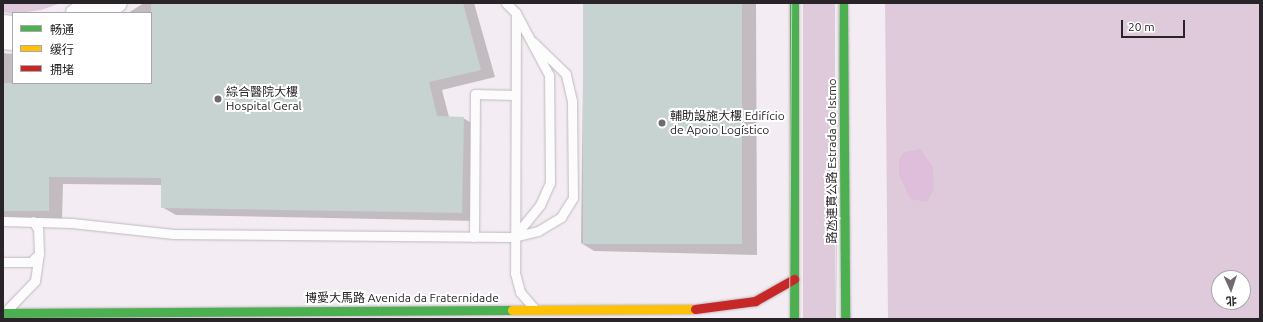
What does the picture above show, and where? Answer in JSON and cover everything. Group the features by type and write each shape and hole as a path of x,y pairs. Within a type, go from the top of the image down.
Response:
{"street":[{"path":"77,12 93,3"},
{"path":"105,12 118,3"},
{"path":"794,3 794,319"},
{"name":"路氹連貫公路 Estrada do Istmo","path":"844,3 845,319"},
{"name":"博愛大馬路 Avenida da Fraternidade","path":"3,313 718,307 755,302 794,279"}],"lane":[{"path":"508,4 533,42 549,75 550,183 540,205 514,238"},
{"path":"516,14 514,238 518,286 535,309"},
{"path":"3,221 48,221 173,234 514,238 538,231 561,217 573,198 572,101 566,74 533,42"},
{"path":"474,237 475,94 515,95"},
{"path":"3,313 21,299 35,281 39,254 38,229 33,221"},
{"path":"3,262 31,262 39,254"}],"shaded area":[{"path":"3,3 61,3 41,10 12,12 12,14 3,12"},
{"path":"803,3 835,3 835,319 803,319"},
{"path":"885,3 1260,3 1260,319 888,319"},
{"path":"920,149 933,167 934,189 927,202 910,199 899,175 899,159 904,152"}],"building":[{"name":"綜合醫院大樓 Hospital Geral","path":"151,3 463,3 481,70 429,82 437,116 464,117 462,213 161,208 161,178 49,177 49,211 3,211 3,83 152,84"},
{"name":"輔助設施大樓 Edifício de Apoio Logístico","path":"583,3 742,3 742,244 583,244"}],"tram line":[{"path":"789,319 791,3"},
{"path":"835,319 839,3"}],"traffic: fast":[{"path":"794,3 794,319"},
{"path":"843,3 845,319"},
{"path":"3,313 512,310"}],"traffic: slow":[{"path":"512,310 695,309"}],"traffic: jam":[{"path":"695,309 755,301 794,279"}],"place":[{"name":"綜合醫院大樓 Hospital Geral","path":"218,99"},
{"name":"輔助設施大樓 Edifício de Apoio Logístico","path":"662,123"}]}
